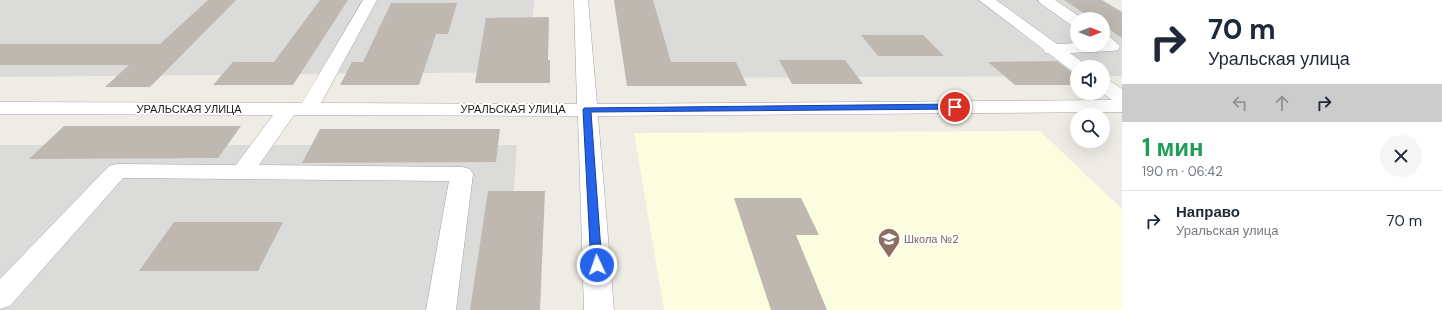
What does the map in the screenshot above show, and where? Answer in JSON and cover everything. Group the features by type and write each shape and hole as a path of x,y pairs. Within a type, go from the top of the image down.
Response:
{"street":[{"path":"242,172 298,109 370,0"},
{"path":"580,0 600,310"},
{"path":"986,0 1070,62"},
{"path":"1046,0 1070,17"},
{"path":"1051,49 1070,48"},
{"path":"1110,90 1122,98"},
{"name":"УРАЛЬСКАЯ УЛИЦА","path":"0,108 587,110 1122,106"},
{"path":"0,298 116,171 462,174 441,310"}],"shaded area":[{"path":"534,0 528,72 0,77 0,1"},
{"path":"624,0 1100,0 1122,14 1122,76 1110,76 1110,60 1070,60 1070,76 640,78"},
{"name":"Школа №2","path":"1040,131 1122,209 1122,310 664,310 634,133"},
{"path":"0,145 517,145 505,310 0,310"}],"building":[{"path":"208,0 236,0 150,87 105,87 129,65 0,65 0,44 160,44"},
{"path":"320,0 348,0 293,85 213,85 233,62 274,62"},
{"path":"614,0 653,0 671,62 736,62 747,86 627,86"},
{"path":"1064,0 1102,0 1122,12 1122,38 1110,30 1110,12 1082,12"},
{"path":"391,3 457,3 448,34 436,34 419,85 340,85 352,62 363,62"},
{"path":"549,17 548,60 550,60 550,83 475,83 486,18"},
{"path":"861,35 923,35 944,56 878,56"},
{"path":"779,60 845,60 863,84 792,84"},
{"path":"1057,61 1070,71 1070,85 1015,85 988,62"},
{"path":"64,126 241,126 218,158 29,159"},
{"path":"320,129 500,129 496,162 302,163"},
{"path":"488,191 545,191 540,310 470,310"},
{"path":"734,198 801,198 819,235 796,235 827,310 771,310"},
{"path":"174,222 283,222 258,271 139,271"}],"place":[{"name":"Школа №2","path":"889,258"}],"route":[{"path":"597,265 587,110 955,107"}]}
